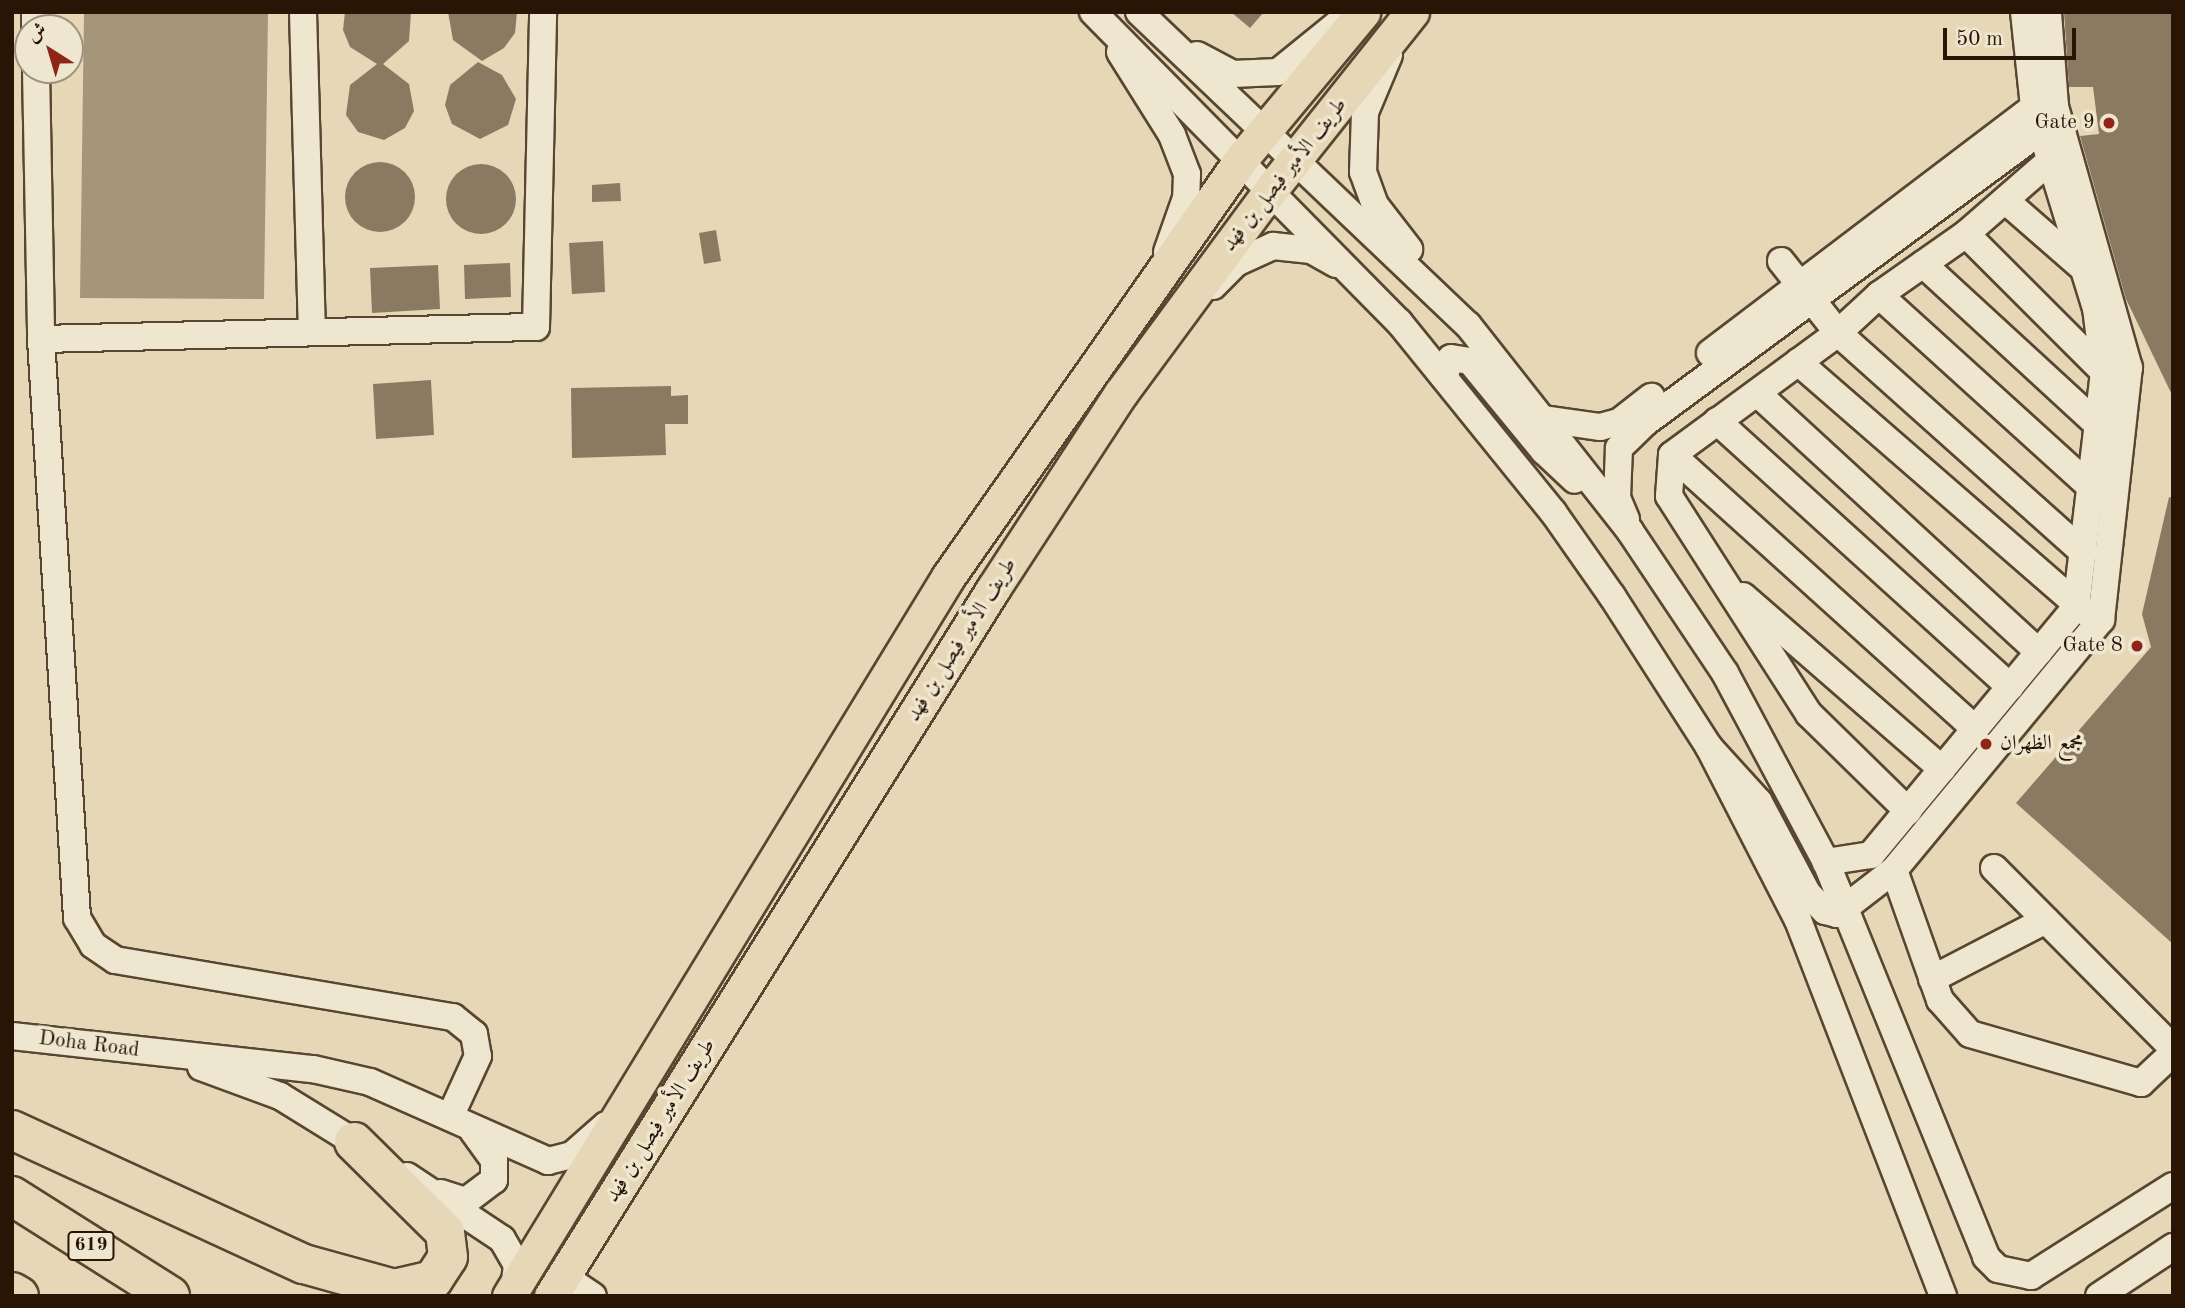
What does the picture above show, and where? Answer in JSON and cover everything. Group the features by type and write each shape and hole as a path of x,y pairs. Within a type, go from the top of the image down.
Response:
{"highway":[{"path":"12,1130 371,1296"},
{"path":"304,1264 394,1289 416,1288 433,1280 448,1257 445,1233 437,1220 354,1142"},
{"name":"619","path":"12,1196 170,1296"},
{"path":"12,1292 19,1296"}],"main road":[{"name":"طريف الأمير فيصل بن فهد","path":"511,1292 615,1117 948,578 1242,158 1363,12"},
{"name":"طريف الأمير فيصل بن فهد","path":"557,1286 993,589 1165,334 1272,188 1409,16"},
{"path":"835,845 890,727 975,571 967,567 948,578"}],"street":[{"path":"303,12 313,332"},
{"path":"41,339 536,327 543,12"},
{"path":"1139,12 1468,325"},
{"path":"1169,40 1232,74 1264,75 1293,64 1350,12"},
{"path":"2024,12 2041,74"},
{"path":"1826,862 1871,855 2076,607 2098,425 2117,370 2053,158 2044,114 2041,74 2048,12"},
{"path":"1095,14 1272,188 1444,377 1553,512 1709,747 1798,920 1943,1296"},
{"path":"1095,14 1172,135 1187,174 1186,198 1159,276"},
{"path":"1409,16 1365,113 1363,172 1375,205 1630,531 1726,673 1848,909 1977,1242 1998,1269 2016,1277 2047,1270 2173,1186"},
{"path":"36,84 41,339 77,918 83,935 103,953 131,963 453,1017 474,1034 478,1056 461,1123"},
{"path":"1544,419 1600,426 1619,422 1805,293 2044,114"},
{"path":"1709,747 1759,802 1808,894 1825,911 1848,909 1894,870 2101,621 2117,370 2044,114"},
{"path":"1908,811 1809,714 1669,496 1672,455 1838,333 1880,295 1966,234 2053,158"},
{"path":"2006,201 2085,270"},
{"path":"1966,234 2117,370"},
{"path":"1165,334 1236,263 1273,246 1311,250 1352,273"},
{"path":"1781,261 1838,333 2083,552"},
{"path":"1923,264 2098,425"},
{"path":"1630,531 1617,498 1619,448 1805,293"},
{"path":"1880,295 2091,486"},
{"path":"1444,377 1451,358 1470,360 1544,451 1630,531"},
{"path":"1798,362 2076,607 2101,621"},
{"path":"1756,393 2039,652"},
{"path":"1717,421 2010,687"},
{"path":"1672,455 1975,729"},
{"path":"1719,575 1942,769"},
{"path":"1894,870 1940,1000 1970,1034 2141,1083 2173,1050 1994,868"},
{"path":"1932,978 2046,920"},
{"name":"Doha Road","path":"12,1036 166,1055"},
{"path":"166,1055 325,1072 370,1082 535,1158 558,1160 615,1117"},
{"path":"166,1055 279,1096 502,1239 517,1265 511,1292"},
{"path":"411,1179 453,1199 466,1201 487,1189 494,1160 461,1123"},
{"path":"2099,1296 2173,1247"},
{"path":"557,1286 593,1296"}],"shaded area":[{"path":"268,12 264,299 80,298 84,14"}],"building":[{"path":"345,12 411,12 409,41 383,64 409,84 414,111 405,128 384,140 358,132 346,115 350,85 377,64 350,47 343,30"},
{"path":"448,12 517,12 515,33 504,48 482,61 453,40"},
{"path":"1231,12 1264,12 1250,28"},
{"path":"2064,12 2173,12 2173,397 2126,299 2080,136 2099,134 2093,87 2069,87"},
{"path":"478,62 502,75 516,99 508,125 480,139 452,124 445,105 450,85"},
{"path":"373,162 387,162 400,168 409,177 415,197 413,210 405,222 387,232 373,232 360,226 351,217 345,204 345,190 351,177 360,168"},
{"path":"481,164 506,174 516,199 506,224 481,234 456,224 446,199 456,174"},
{"path":"620,183 621,201 592,202 592,185"},
{"path":"716,230 721,261 704,264 699,233"},
{"path":"603,241 605,292 572,294 569,243"},
{"path":"510,263 511,297 465,299 464,265"},
{"path":"438,265 440,309 372,313 370,268"},
{"path":"431,380 434,435 376,439 373,384"},
{"path":"671,386 671,396 688,395 688,424 665,424 666,455 572,458 571,388"},
{"path":"2169,497 2173,498 2173,944 2016,803 2151,647 2142,614"}],"place":[{"name":"Gate 9","path":"2109,123"},
{"name":"Gate 8","path":"2137,646"},
{"name":"مجمع الظهران","path":"1986,744"}]}
